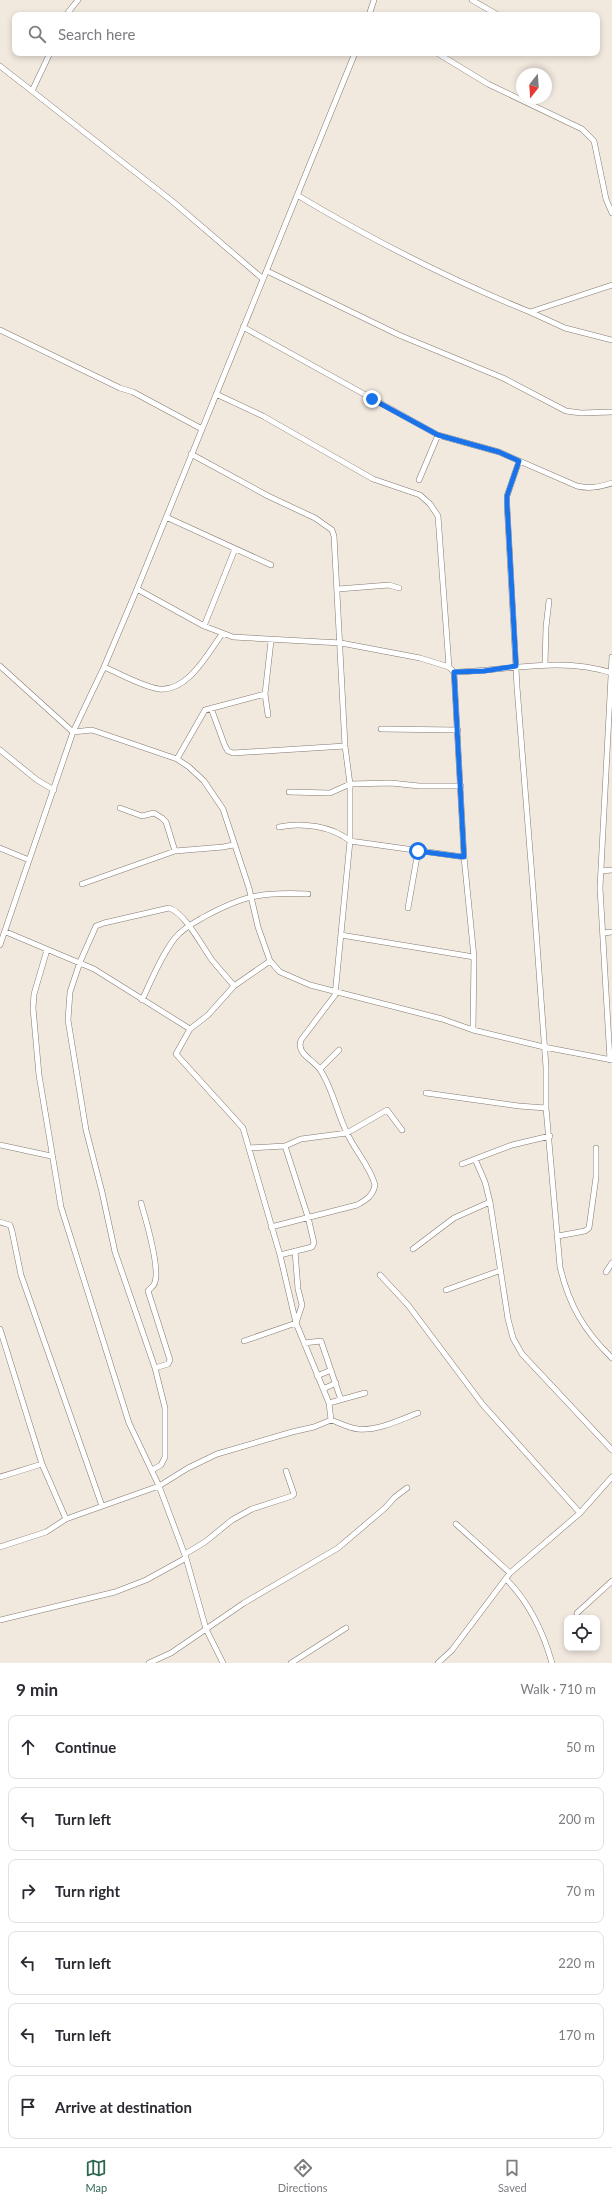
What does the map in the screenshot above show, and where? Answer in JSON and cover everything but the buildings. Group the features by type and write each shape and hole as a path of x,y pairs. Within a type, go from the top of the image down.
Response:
{"street":[{"path":"68,12 78,0"},
{"path":"370,12 374,0"},
{"path":"472,0 493,12"},
{"path":"32,91 49,56"},
{"path":"0,945 6,932 73,732 104,667 137,589 354,56"},
{"path":"441,56 488,84 582,129 594,141 606,199 612,213"},
{"path":"0,66 172,201 263,279"},
{"path":"298,195 344,223 405,256 564,328 612,340"},
{"path":"267,270 399,335 503,378 566,411 581,413 612,412"},
{"path":"530,312 612,285"},
{"path":"244,328 438,435 499,452 535,466 565,482 586,488 598,488 612,483"},
{"path":"0,330 120,388 133,392 202,429"},
{"path":"216,394 263,416 373,479 420,495 430,504 438,516 449,667"},
{"path":"420,480 438,435"},
{"path":"191,454 268,496 315,518 332,530 338,589 345,746 350,784 350,841 335,992 333,998 301,1040 299,1045 302,1052 320,1069 328,1082 347,1134 373,1179 373,1192 365,1201 357,1205 271,1227"},
{"path":"519,461 507,496 507,504 516,666 546,1067 546,1108 550,1136 560,1267 569,1301 598,1345 612,1358"},
{"path":"166,516 271,565"},
{"path":"204,626 235,549"},
{"path":"338,589 389,585 399,588"},
{"path":"137,589 204,626 233,637 271,641 341,643 375,648 449,667 454,672 464,857 474,957 473,1030"},
{"path":"545,665 546,627 549,601"},
{"path":"104,667 149,685 167,689 178,685 188,678 222,634"},
{"path":"268,715 265,694 271,641"},
{"path":"0,666 73,732 92,730 177,759 189,767 212,791 223,810 233,845 251,896 258,927 270,961 280,972 310,985 442,1019 473,1030 544,1048 611,1060 603,933 601,871 610,734 612,657"},
{"path":"454,672 484,671 516,666 545,665 577,666 611,673"},
{"path":"177,759 200,715 205,710 265,694"},
{"path":"210,708 225,746 228,751 233,753 345,746"},
{"path":"381,729 458,730"},
{"path":"0,750 38,780 54,790"},
{"path":"289,792 330,793 350,784 391,783 419,786 461,786"},
{"path":"605,794 612,795"},
{"path":"120,808 142,816 154,813 162,818 166,822 175,851"},
{"path":"279,827 294,825 311,826 337,833 350,841 464,857"},
{"path":"82,884 175,851 222,848 233,845"},
{"path":"0,848 29,860"},
{"path":"408,908 418,851"},
{"path":"601,871 612,870"},
{"path":"142,1000 172,944 188,926 215,911 251,896 274,892 308,894"},
{"path":"152,1470 161,1464 165,1457 166,1408 156,1368 115,1252 78,1088 68,1020 70,992 80,962 96,926 169,908 175,909 234,986"},
{"path":"6,932 94,969 190,1029"},
{"path":"603,933 612,932"},
{"path":"341,935 474,957"},
{"path":"47,950 34,994 33,1008 39,1075 51,1156 61,1207 129,1423 159,1486 185,1556 206,1629 223,1663"},
{"path":"270,961 234,986 208,1015 190,1029 178,1048 178,1058 238,1120 243,1128 280,1255 296,1323 323,1389 328,1403 331,1420"},
{"path":"606,989 612,990"},
{"path":"320,1069 339,1050"},
{"path":"426,1093 519,1106 546,1108"},
{"path":"249,1148 285,1146 301,1139 347,1134 387,1110 402,1130"},
{"path":"462,1164 512,1145 550,1136"},
{"path":"0,1145 51,1156"},
{"path":"280,1255 312,1247 314,1243 308,1217 285,1146"},
{"path":"558,1236 585,1231 589,1228 596,1177 596,1148"},
{"path":"475,1159 485,1182 490,1202 499,1270 513,1338 522,1354 612,1450"},
{"path":"413,1249 454,1218 490,1202"},
{"path":"141,1203 151,1236 156,1279 153,1287 148,1291 170,1360 168,1364 156,1368"},
{"path":"0,1222 10,1225 21,1275 102,1506"},
{"path":"244,1341 296,1323 302,1310 298,1289 295,1251"},
{"path":"606,1272 612,1263"},
{"path":"446,1290 499,1270"},
{"path":"380,1275 408,1306 483,1405 580,1513"},
{"path":"289,1292 298,1289"},
{"path":"0,1329 42,1464 66,1519"},
{"path":"304,1343 320,1340 341,1400"},
{"path":"317,1376 331,1370"},
{"path":"323,1389 336,1383"},
{"path":"328,1403 365,1393"},
{"path":"0,1547 46,1532 66,1519 159,1486 188,1468 217,1454 314,1427 331,1420 354,1428 363,1429 390,1423 418,1413"},
{"path":"0,1477 42,1464"},
{"path":"0,1620 115,1592 146,1580 185,1556 232,1520 252,1509 292,1496 294,1494 286,1471"},
{"path":"438,1663 452,1650 510,1573 580,1513 612,1477"},
{"path":"149,1663 171,1653 244,1603 338,1548 385,1508 395,1497 408,1488"},
{"path":"456,1524 510,1573"},
{"path":"506,1579 525,1601 546,1640 552,1663"},
{"path":"577,1613 612,1581"},
{"path":"292,1663 346,1628"}],"route":[{"path":"372,399 438,435 472,443 499,452 519,461 507,496 516,666 508,669 454,672 464,857 418,851"}]}
